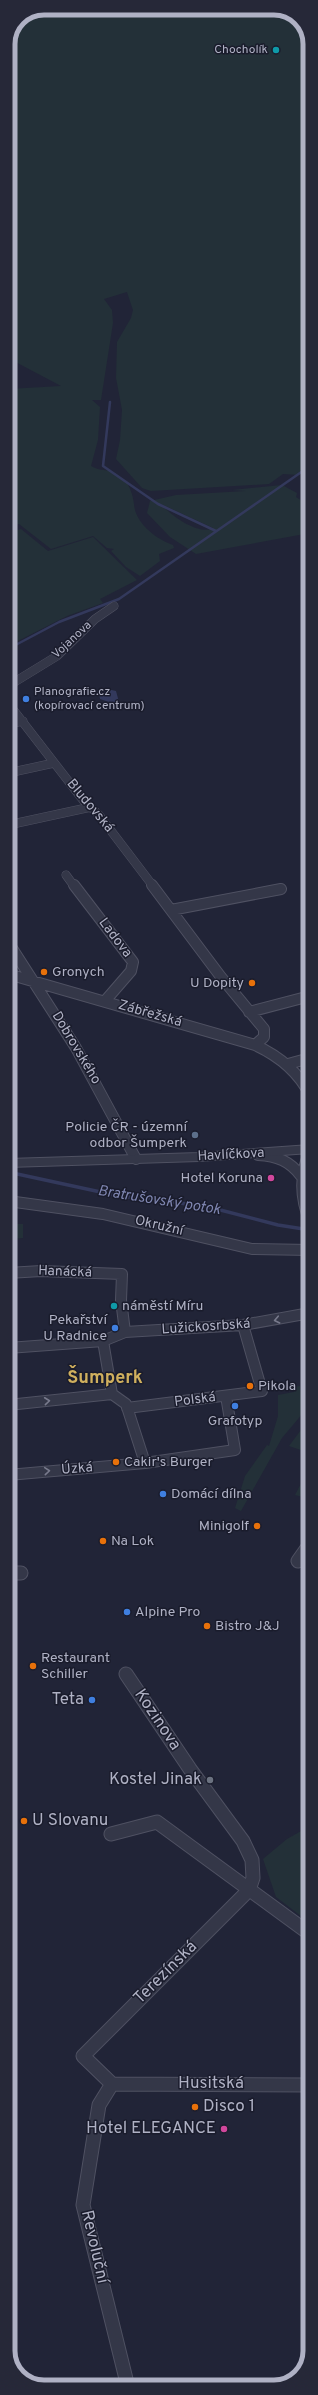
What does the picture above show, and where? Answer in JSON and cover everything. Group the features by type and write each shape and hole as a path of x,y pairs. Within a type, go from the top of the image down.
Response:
{"street":[{"name":"Vojanova","path":"15,682 57,656 95,619 114,606"},
{"name":"Bludovská","path":"15,711 265,1032 264,1037 256,1044"},
{"path":"15,723 23,721"},
{"path":"15,771 54,763"},
{"path":"15,823 91,807"},
{"name":"Ladova","path":"66,875 133,962 131,971 105,1001"},
{"path":"171,910 281,889"},
{"name":"Dobrovského","path":"15,952 37,982 103,1091 136,1159"},
{"name":"Zábřežská","path":"15,976 256,1044 288,1064 303,1084"},
{"path":"249,1012 303,998"},
{"path":"288,1064 303,1060"},
{"name":"Havlíčkova","path":"15,1163 254,1155 303,1151"},
{"path":"254,1155 283,1159 293,1165 301,1176"},
{"path":"303,1164 301,1176 303,1194"},
{"name":"Okružní","path":"15,1201 103,1214 252,1249 303,1250"},
{"name":"Hanácká","path":"15,1273 41,1271 122,1274 121,1300 125,1332"},
{"name":"Lužickosrbská","path":"103,1341 125,1332 243,1325 303,1314"},
{"name":"Polská","path":"127,1408 262,1391 243,1325"},
{"path":"15,1347 103,1341 112,1394"},
{"path":"15,1404 112,1394 126,1404 145,1463"},
{"name":"Úzká","path":"15,1473 145,1463 236,1450 226,1396"},
{"path":"298,1561 303,1554"},
{"path":"15,1573 21,1573"},
{"name":"Kozinova","path":"126,1674 190,1769 243,1841 252,1860 253,1878 249,1890"},
{"path":"111,1834 158,1822 303,1929"},
{"name":"Terezínská","path":"112,2084 83,2056 249,1890"},
{"name":"Husitská","path":"112,2084 303,2084"},
{"name":"Revoluční","path":"112,2084 99,2105 83,2205 126,2380"}],"shaded area":[{"path":"44,15 276,15 290,20 297,26 303,40 303,472 299,475 283,474 269,484 151,491 142,488 116,459 120,440 122,410 116,378 117,342 131,318 133,310 127,292 104,299 112,310 113,323 101,400 92,400 100,407 98,440 91,466 119,475 131,491 135,511 142,524 160,539 173,545 174,548 159,554 160,561 140,576 126,567 111,551 114,549 107,548 93,536 51,549 19,524 15,525 15,389 61,386 15,362 15,44 17,33 23,23 33,17"},
{"path":"282,485 297,493 296,497 303,502 303,534 196,554 170,537 147,513 150,501 176,495 246,491 232,490","holes":["161,504 213,528 207,530 193,527 185,523 171,514"]},
{"path":"21,529 48,551 93,537 137,580 100,599 103,603 67,616 15,642 15,531"},
{"path":"15,1224 23,1224 23,1238 15,1239"},
{"path":"300,1386 303,1413 282,1438 241,1511 235,1508 245,1476 267,1445 269,1446 278,1416 278,1395 294,1392 294,1387"},
{"path":"303,1427 303,1451 289,1446"},
{"path":"303,1480 303,1497 295,1495"},
{"path":"303,1830 303,1918 276,1897 263,1859 287,1839"}],"water":[{"path":"107,689 116,691 119,702 112,703 100,699 99,692"}],"waterway":[{"path":"110,402 103,466 158,504 216,531"},
{"path":"15,645 59,622 119,599 303,471"},
{"name":"Bratrušovský potok","path":"15,1174 119,1196 205,1206 278,1225 303,1229"}],"place":[{"name":"Chocholík","path":"276,50"},
{"name":"Planografie.cz (kopírovací centrum)","path":"26,699"},
{"name":"Gronych","path":"44,972"},
{"name":"U Dopity","path":"252,983"},
{"name":"Policie ČR - územní odbor Šumperk","path":"195,1135"},
{"name":"Hotel Koruna","path":"271,1178"},
{"name":"náměstí Míru","path":"114,1306"},
{"name":"Pekařství U Radnice","path":"115,1328"},
{"name":"Pikola","path":"250,1386"},
{"name":"Grafotyp","path":"235,1406"},
{"name":"Cakir's Burger","path":"116,1462"},
{"name":"Domácí dílna","path":"163,1494"},
{"name":"Minigolf","path":"257,1526"},
{"name":"Na Lok","path":"103,1541"},
{"name":"Alpine Pro","path":"127,1612"},
{"name":"Bistro J&J","path":"207,1626"},
{"name":"Restaurant Schiller","path":"33,1666"},
{"name":"Teta","path":"92,1700"},
{"name":"Kostel Jinak","path":"210,1780"},
{"name":"U Slovanu","path":"24,1821"},
{"name":"Disco 1","path":"195,2107"},
{"name":"Hotel ELEGANCE","path":"224,2129"}],"district":[{"name":"Šumperk","path":"105,1378"}]}
